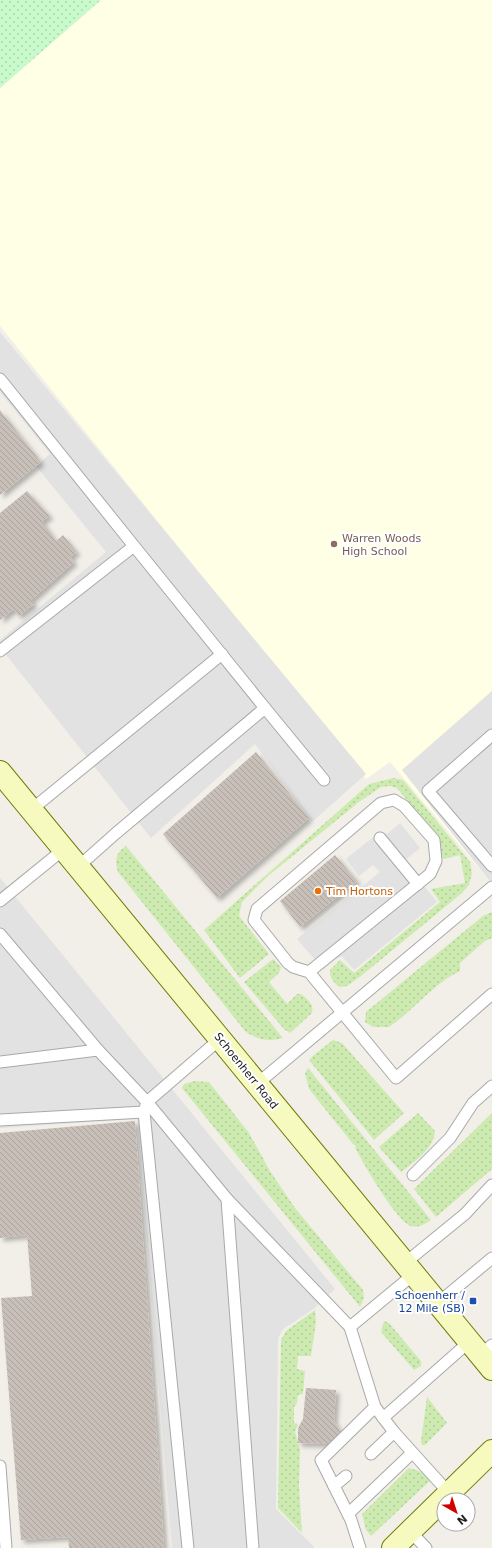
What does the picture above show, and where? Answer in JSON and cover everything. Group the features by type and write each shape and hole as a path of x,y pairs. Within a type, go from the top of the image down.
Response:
{"main road":[{"name":"Schoenherr Road","path":"0,772 409,1269 483,1353"},
{"path":"450,1492 492,1452"},
{"path":"393,1548 436,1506"}],"lane":[{"path":"0,379 324,780"},
{"path":"0,651 134,546"},
{"path":"31,810 222,654"},
{"path":"78,867 114,834 265,708"},
{"path":"492,735 428,791 492,866"},
{"path":"309,972 430,874 436,861 434,840 404,806 394,800 381,803 257,909 254,920 293,968 309,972 396,1078 492,994"},
{"path":"380,838 418,884"},
{"path":"0,901 64,849"},
{"path":"257,1084 492,887"},
{"path":"0,934 145,1107 227,1198 350,1327 375,1407 412,1453 448,1492"},
{"path":"0,1120 145,1107 220,1039"},
{"path":"0,1062 98,1050"},
{"path":"413,1175 450,1138 473,1103 492,1086"},
{"path":"145,1107 188,1548"},
{"path":"350,1327 465,1214 492,1185"},
{"path":"227,1198 253,1548"},
{"path":"438,1303 492,1258"},
{"path":"383,1418 483,1353"},
{"path":"360,1548 348,1514 321,1460 375,1407"},
{"path":"371,1454 394,1432"},
{"path":"348,1514 412,1453"},
{"path":"0,1466 6,1548"},
{"path":"334,1486 346,1476"},
{"path":"410,1531 426,1548"}],"shaded area":[{"name":"Warren Woods High School","path":"101,0 492,0 492,884 390,762 366,779 0,326 0,88"},
{"path":"0,332 366,774 312,822 255,744 151,838 0,647 0,640 106,552 36,466 50,454 0,392"},
{"path":"492,691 492,884 402,770"},
{"path":"400,823 420,848 404,861 437,902 354,970 342,956 323,969 297,939 380,872 373,865 359,876 346,859 381,831 387,834"},
{"path":"0,878 335,1289 312,1310 283,1329 278,1338 276,1509 314,1547 313,1548 172,1548 137,1119 0,1128"}],"green space":[{"path":"0,0 101,0 0,88"},
{"path":"393,778 403,780 470,862 472,873 469,885 462,893 361,976 347,986 340,987 334,982 331,978 330,970 340,960 354,973 440,902 431,889 465,883 460,855 444,859 439,851 439,840 434,832 397,788 390,786 381,787 359,802 268,876 242,902 239,916 269,954 240,978 204,930 369,784"},
{"path":"126,846 283,1038 268,1040 259,1038 245,1031 118,872 116,860 120,851"},
{"path":"492,912 492,938 485,941 460,963 460,971 450,976 432,990 389,1027 373,1027 365,1022 366,1012 483,916"},
{"path":"273,959 281,967 279,973 269,982 287,1004 297,994 301,994 312,1005 311,1014 290,1033 284,1029 244,982"},
{"path":"333,1040 342,1043 404,1113 374,1140 309,1060"},
{"path":"308,1068 431,1220 419,1226 411,1226 397,1214 373,1178 355,1148 356,1146 309,1089 305,1073"},
{"path":"195,1081 209,1082 249,1133 270,1171 295,1208 363,1290 364,1298 360,1307 182,1088 184,1084"},
{"path":"418,1113 435,1131 434,1138 427,1149 412,1164 401,1172 379,1147"},
{"path":"492,1113 492,1169 436,1217 414,1189"},
{"path":"315,1310 316,1322 311,1356 298,1356 297,1369 305,1371 303,1394 298,1395 297,1403 294,1407 294,1423 298,1424 295,1432 300,1450 299,1486 302,1533 278,1508 281,1340 286,1331"},
{"path":"384,1321 389,1323 421,1361 421,1366 414,1370 381,1332"},
{"path":"427,1397 447,1423 425,1445 422,1445 421,1441"},
{"path":"409,1468 419,1471 432,1479 371,1536 366,1530 362,1514"}],"building":[{"path":"0,410 41,462 0,495"},
{"path":"27,491 50,516 42,521 56,541 63,535 77,552 70,557 74,562 31,600 34,604 19,616 14,609 0,620 0,513"},
{"path":"256,752 309,818 217,898 163,834"},
{"name":"Tim Hortons","path":"335,855 357,881 300,927 280,901"},
{"path":"135,1121 164,1548 69,1548 68,1537 21,1540 1,1298 32,1296 27,1235 0,1238 0,1133"},
{"path":"306,1388 336,1390 334,1421 340,1431 335,1444 298,1443 298,1428 303,1419"}],"place":[{"name":"Warren Woods High School","path":"334,544"},
{"name":"Tim Hortons","path":"318,891"},
{"name":"Schoenherr / 12 Mile (SB)","path":"473,1301"}]}
